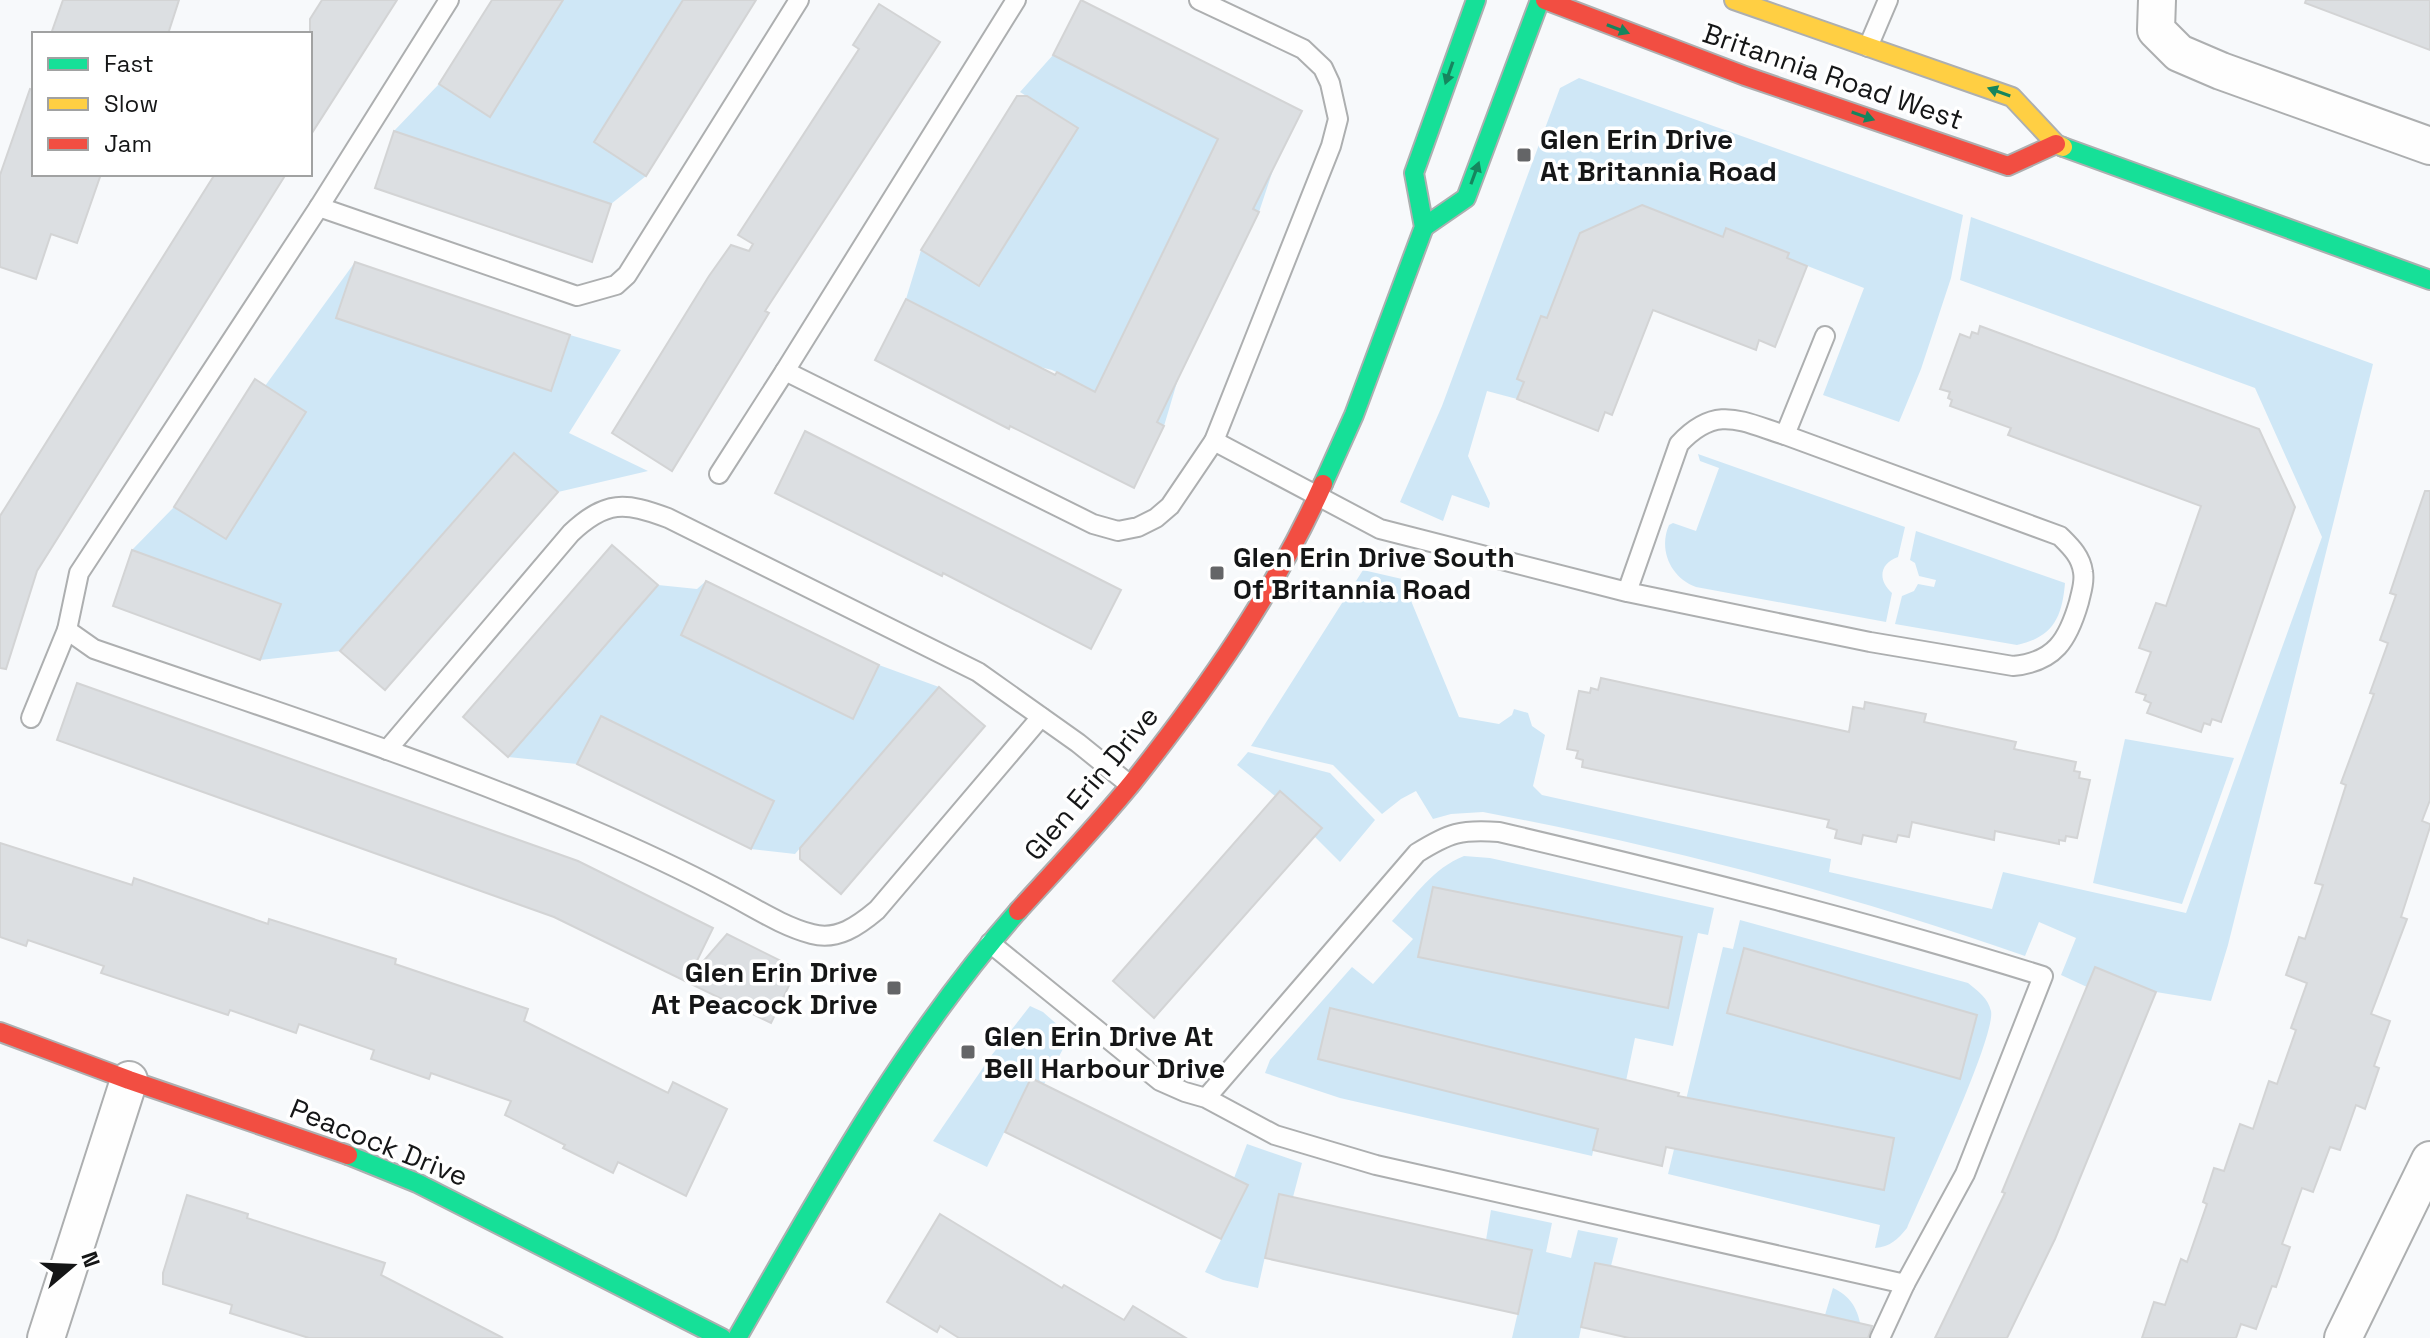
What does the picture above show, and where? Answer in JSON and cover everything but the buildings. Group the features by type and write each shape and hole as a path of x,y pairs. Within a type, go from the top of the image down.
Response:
{"street":[{"path":"1476,0 1414,173 1424,227 1466,198 1543,0"},
{"name":"Britannia Road West","path":"1543,0 1745,76 2008,166 2056,144"},
{"name":"Britannia Road West","path":"1734,0 2012,97 2056,144 2430,280"},
{"path":"2157,0 2156,30 2179,53 2430,146"},
{"name":"Glen Erin Drive","path":"737,1338 844,1152 901,1061 990,943 1130,785 1187,711 1257,608 1317,498 1354,415 1424,227"},
{"name":"Peacock Drive","path":"0,1032 337,1151 417,1183 722,1338"},
{"path":"46,1338 129,1080"},
{"path":"2343,1338 2430,1160"}],"lane":[{"path":"31,718 67,630 79,573 319,207 449,0"},
{"path":"319,207 577,296 616,285 627,275 799,0"},
{"path":"719,474 1016,0"},
{"path":"785,371 1093,524 1118,531 1138,527 1163,512 1214,441 1331,146 1338,119 1330,83 1323,68 1303,49 1199,0"},
{"path":"1868,47 1888,0"},
{"path":"1785,435 1825,336"},
{"path":"1214,441 1380,529 1627,592 1870,642 2013,666 2037,662 2061,645 2071,629 2084,585 2083,569 2075,551 2060,536 1785,435 1739,421 1717,418 1694,428 1679,444 1627,592"},
{"path":"387,750 571,533 601,509 616,507 644,509 682,525 978,672 1130,785"},
{"path":"67,630 94,649 387,750 587,827 814,935 834,936 860,925 877,910 1041,717"},
{"path":"1206,1098 1417,853 1446,835 1475,830 1499,832 1763,896 1927,940 2043,976 1965,1174 1905,1284 1880,1338"},
{"path":"990,943 1160,1081 1206,1098 1275,1135 1376,1165 1905,1284"}],"shaded area":[{"path":"563,0 683,0 594,142 646,176 611,204 394,131 439,84 490,116"},
{"path":"1053,55 1274,167 1259,212 1196,183 1116,348 1178,379 1164,426 906,299 921,250 980,286 1077,128 1020,92"},
{"path":"1579,78 1963,215 1951,278 1921,369 1899,422 1823,395 1864,288 1787,258 1789,253 1727,228 1723,237 1643,205 1580,233 1547,318 1541,317 1517,378 1524,382 1517,399 1487,391 1468,456 1490,503 1489,508 1452,495 1443,521 1400,502 1442,406 1560,88"},
{"path":"1971,217 2373,364 2228,945 2211,1001 2156,992 2096,967 2087,987 2061,975 2076,938 2039,922 2025,956 1825,892 1621,841 1483,812 1451,814 1433,819 1416,791 1382,814 1333,765 1251,746 1363,570 1402,579 1459,717 1499,724 1512,715 1514,709 1528,713 1532,726 1545,735 1533,786 1542,795 1831,859 1829,872 1992,909 2003,872 2186,913 2322,537 2255,388 1960,280"},
{"path":"355,262 336,318 550,391 570,335 621,350 569,433 648,471 558,492 513,453 340,651 260,660 280,604 132,550 174,507 226,539 306,412 265,386"},
{"path":"1698,454 1905,527 1898,557 1887,563 1883,572 1884,583 1892,593 1886,622 1696,587 1680,577 1666,553 1669,525 1673,523 1696,531 1719,468 1700,461"},
{"path":"1916,531 2065,583 2061,606 2053,624 2039,637 2017,645 1895,624 1902,596 1914,591 1918,584 1934,587 1936,580 1919,576 1915,563 1910,560"},
{"path":"706,581 681,635 852,719 879,665 939,687 795,854 751,849 774,801 601,716 577,764 508,757 658,585 697,589"},
{"path":"2125,739 2234,758 2182,904 2093,883"},
{"path":"1248,752 1330,773 1375,820 1340,862 1314,836 1321,827 1280,791 1275,796 1237,765"},
{"path":"1464,856 1490,858 1714,908 1708,935 1698,933 1673,1046 1635,1038 1626,1081 1609,1078 1592,1156 1340,1098 1265,1073 1270,1060 1352,967 1373,984 1413,939 1392,921 1433,876"},
{"path":"1740,920 1968,983 1990,1006 1989,1026 1982,1051 1956,1116 1907,1228 1889,1244 1875,1248 1880,1225 1668,1174 1723,947 1733,949"},
{"path":"1030,1006 1043,1012 1070,1036 1044,1084 1031,1078 987,1167 933,1141 991,1056"},
{"path":"1247,1144 1302,1163 1293,1197 1279,1194 1258,1288 1223,1280 1205,1272 1248,1185 1234,1178"},
{"path":"1491,1210 1552,1223 1546,1252 1571,1258 1578,1230 1618,1238 1611,1266 1595,1263 1579,1338 1512,1338 1532,1251 1486,1240"},
{"path":"1833,1288 1854,1306 1862,1333 1841,1319 1825,1315"}],"traffic: fast":[{"path":"1323,484 1354,415 1424,227 1414,173 1476,0"},
{"path":"1424,227 1466,198 1540,0"},
{"path":"2063,147 2430,280"},
{"path":"737,1338 833,1172 901,1064 938,1011 1018,911"},
{"path":"348,1155 417,1183 722,1338"}],"traffic: slow":[{"path":"1734,0 2012,97 2056,144 2063,147"}],"traffic: jam":[{"path":"1545,0 1745,76 2008,166 2056,144"},
{"path":"1018,911 1132,783 1186,713 1261,602 1323,484"},
{"path":"0,1032 348,1155"}],"place":[{"name":"Glen Erin Drive At Britannia Road","path":"1524,155"},
{"name":"Glen Erin Drive South Of Britannia Road","path":"1217,573"},
{"name":"Glen Erin Drive At Peacock Drive","path":"894,988"},
{"name":"Glen Erin Drive At Bell Harbour Drive","path":"968,1052"}]}
